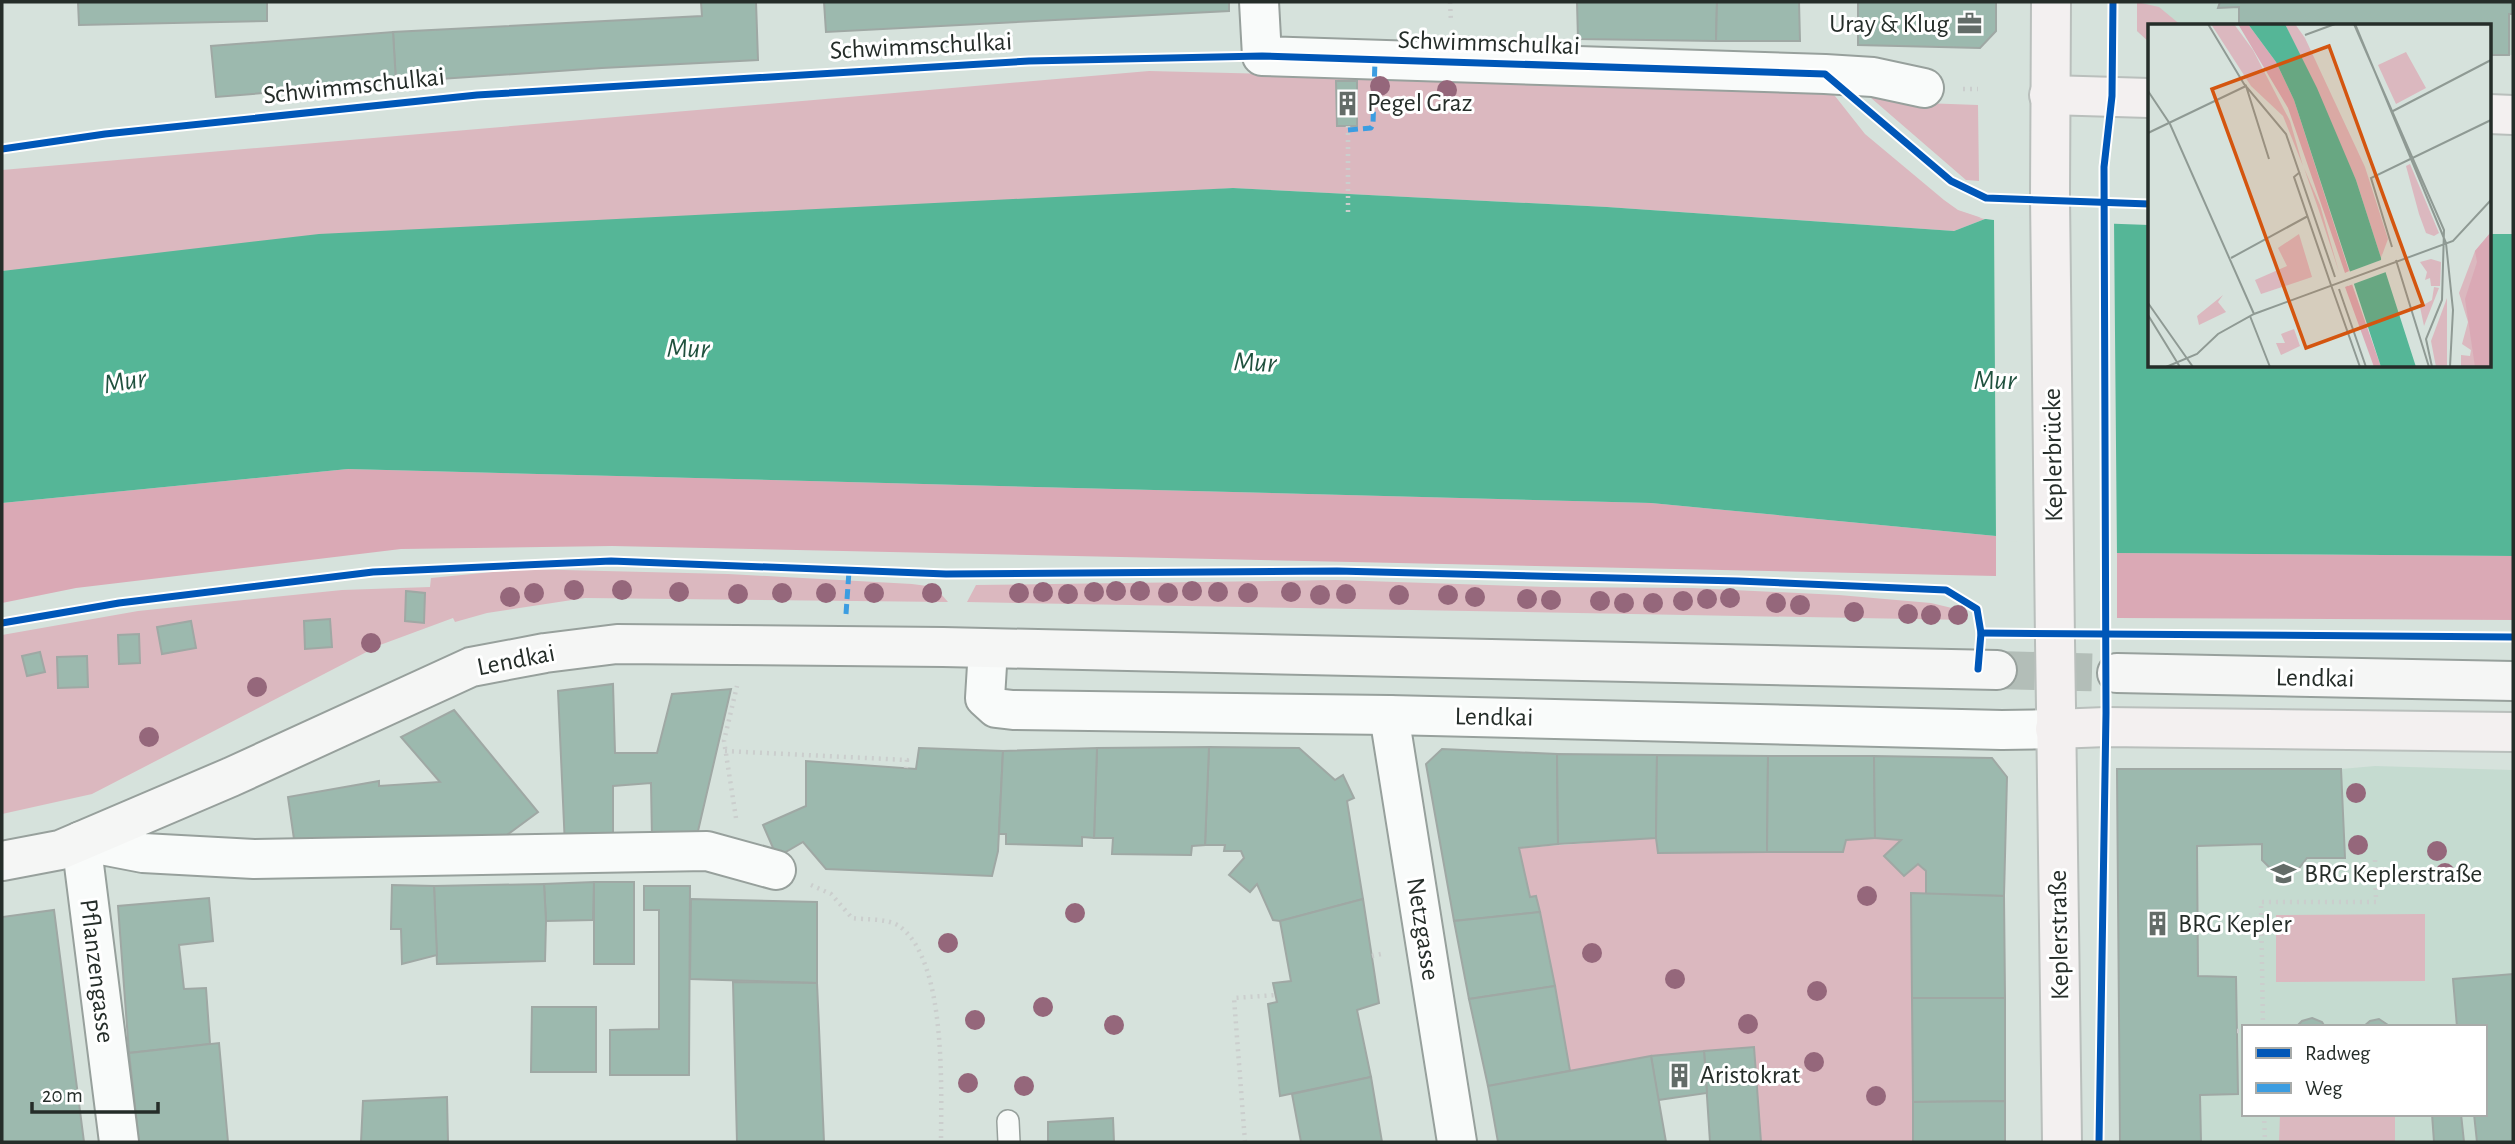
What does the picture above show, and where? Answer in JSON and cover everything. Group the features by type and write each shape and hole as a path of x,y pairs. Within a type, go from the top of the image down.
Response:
{"main road":[{"name":"Keplerbrücke","path":"2051,2 2049,96 2055,718"},
{"path":"2049,96 2148,98"},
{"path":"2490,114 2513,115"},
{"name":"Lendkai","path":"2,861 60,850 231,777 471,667 545,653 617,644 1997,670"},
{"name":"Lendkai","path":"2117,673 2513,681"},
{"path":"2055,718 2106,727 2513,732"},
{"name":"Keplerstraße","path":"2055,718 2062,1142"}],"street":[{"name":"Schwimmschulkai","path":"1259,2 1262,56 1603,69 1812,73 1873,77 1924,88"},
{"name":"Lendkai","path":"988,649 985,698 996,708 2002,730 2055,718"},
{"name":"Netzgasse","path":"1389,715 1457,1142"},
{"name":"Lendkai","path":"81,841 143,853 254,859 707,851 759,865"},
{"name":"Pflanzengasse","path":"81,841 119,1142"}],"path":[{"path":"1450,2 1451,25"},
{"path":"1348,126 1348,213"},
{"path":"737,685 724,741 725,751 759,865 831,894 852,918 891,922 900,927 916,944 929,982 938,1022 941,1142"},
{"path":"725,751 907,760 906,768"},
{"path":"2263,1025 2261,902 2376,902 2375,860"},
{"path":"1372,956 1381,954"},
{"path":"1245,1142 1234,998 1276,995"},
{"path":"2237,1031 2242,1031"},
{"path":"2264,1116 2264,1142"}],"shaded area":[{"path":"2137,2 2513,2 2513,55 2490,55 2490,24 2148,24 2148,41 2137,31"},
{"path":"2137,2 2159,7 2180,24 2148,24 2148,41 2137,31"},
{"path":"1149,71 1823,88 1835,96 1865,134 1944,200 1958,210 1985,219 1954,231 1607,207 1233,188 2,271 2,170"},
{"path":"1863,91 1923,103 1978,105 1979,181 1966,180"},
{"path":"348,469 1651,503 1996,536 1996,576 612,546 401,549 76,588 2,603 2,503"},
{"path":"2117,553 2513,556 2513,620 2117,618"},
{"path":"522,569 728,574 912,584 935,587 948,602 585,598 487,613 455,622 453,618 380,645 92,794 2,814 2,635 138,611 342,590 430,587 431,578"},
{"path":"1336,580 1549,587 1692,588 1839,595 1931,603 1956,609 1967,620 967,602 976,585"},
{"name":"BRG Keplerstraße","path":"2375,766 2513,770 2513,1142 2120,1142 2117,769 2341,769"},
{"path":"1656,838 1659,853 1842,852 1846,840 1901,840 1885,856 1904,876 1918,864 1926,871 1926,894 1911,893 1913,1142 1761,1142 1754,1047 1651,1056 1570,1071 1537,897 1530,897 1519,848"},
{"path":"2425,914 2425,981 2276,982 2276,915"},
{"path":"2280,1116 2395,1116 2395,1142 2279,1142"}],"water":[{"name":"Mur","path":"1233,188 1607,207 1954,231 1985,219 2148,225 2148,368 2490,368 2490,234 2513,234 2513,556 2117,553 1996,536 1651,503 348,469 2,503 2,271 319,234"}],"pier":[{"path":"1985,216 2124,221 2114,221 2117,556 1996,539 1994,220 1979,218"}],"building":[{"path":"78,2 267,2 267,21 79,25"},
{"path":"701,2 756,2 758,60 396,82 393,32 702,16"},
{"path":"824,2 1229,2 1229,11 826,32"},
{"path":"1577,2 1717,2 1716,41 1578,39"},
{"path":"1717,2 1799,2 1800,41 1716,41"},
{"path":"1858,2 1996,2 1996,31 1980,48 1858,45"},
{"path":"2220,2 2513,2 2513,14 2509,14 2509,55 2490,55 2490,24 2239,24 2239,7 2218,8"},
{"path":"393,32 396,82 216,97 211,46"},
{"name":"Pegel Graz","path":"1336,81 1357,81 1357,126 1337,126"},
{"path":"406,591 425,593 424,623 405,621"},
{"path":"330,619 332,647 305,649 304,621"},
{"path":"191,621 196,648 162,654 157,627"},
{"path":"139,634 140,663 119,664 118,635"},
{"path":"40,652 45,672 27,676 22,656"},
{"path":"87,656 88,687 58,688 57,657"},
{"path":"613,684 615,753 657,753 672,694 731,689 698,831 652,838 651,783 613,786 613,842 565,846 558,691"},
{"path":"454,710 538,812 492,846 295,846 288,797 379,781 379,786 440,782 401,737"},
{"path":"1209,747 1299,748 1335,780 1343,775 1354,798 1347,801 1363,899 1280,921 1273,920 1257,884 1250,892 1229,875 1244,858 1241,851 1224,851 1225,845 1205,845"},
{"path":"1209,747 1205,845 1192,846 1191,855 1112,854 1113,838 1094,838 1097,748"},
{"path":"919,748 1003,751 998,851 992,876 826,869 803,842 777,857 763,825 806,806 806,761 916,769"},
{"path":"1097,748 1094,838 1082,837 1082,846 1006,844 1006,834 999,834 1003,751"},
{"path":"1442,749 1557,754 1558,844 1519,848 1530,897 1536,896 1540,912 1454,921 1426,764"},
{"path":"1557,754 1657,755 1656,838 1558,844"},
{"path":"1657,755 1768,756 1767,852 1658,853"},
{"path":"1768,756 1874,756 1875,838 1846,840 1843,852 1767,852"},
{"path":"1874,756 1992,758 2007,777 2004,896 1926,894 1926,871 1918,864 1904,876 1884,856 1901,840 1875,838"},
{"name":"BRG Kepler","path":"2117,769 2341,769 2345,858 2307,858 2296,872 2274,872 2262,860 2262,844 2197,846 2198,976 2236,977 2238,1094 2200,1095 2201,1142 2120,1142"},
{"path":"594,882 593,920 546,921 544,884"},
{"path":"594,882 634,882 634,964 594,964"},
{"path":"544,884 545,961 437,964 434,886"},
{"path":"392,885 434,886 437,955 402,964 401,929 391,929"},
{"path":"644,886 690,886 689,1075 610,1075 610,1030 659,1029 659,910 644,910"},
{"path":"1911,893 2004,896 2005,998 1912,998"},
{"path":"209,898 213,941 179,945 184,989 206,988 210,1044 129,1053 118,906"},
{"path":"691,899 817,902 817,983 690,979"},
{"path":"1363,899 1379,1003 1357,1010 1371,1077 1280,1096 1268,1004 1277,1002 1273,983 1291,981 1280,921"},
{"path":"54,910 84,1142 2,1142 2,917"},
{"path":"1540,912 1555,986 1469,999 1454,921"},
{"path":"2513,974 2513,1142 2477,1142 2474,1116 2487,1116 2487,1025 2457,1025 2453,979"},
{"path":"733,982 817,983 824,1142 737,1142"},
{"path":"1555,986 1570,1071 1488,1086 1469,999"},
{"path":"1912,998 2005,998 2005,1101 1913,1102"},
{"path":"532,1007 596,1007 596,1072 531,1072"},
{"path":"2312,1018 2324,1025 2298,1025"},
{"path":"2379,1019 2388,1025 2365,1025"},
{"path":"219,1043 228,1142 139,1142 129,1053"},
{"path":"1754,1047 1761,1142 1710,1142 1704,1051"},
{"name":"Aristokrat","path":"1704,1051 1707,1093 1658,1100 1651,1056"},
{"path":"1651,1056 1666,1142 1498,1142 1488,1086"},
{"path":"1371,1077 1382,1142 1301,1142 1292,1094"},
{"path":"447,1097 448,1142 361,1142 363,1101"},
{"path":"2005,1101 2005,1142 1913,1142 1913,1102"},
{"path":"2432,1116 2461,1116 2464,1142 2434,1142"},
{"path":"1113,1118 1114,1142 1048,1142 1048,1122"}],"tunnel":[{"path":"1997,670 2117,673"}],"marked path":[{"path":"1348,130 1371,128 1373,124 1375,60"},
{"path":"846,614 849,571"}],"cycle path":[{"path":"2099,1142 2106,713 2104,167 2112,96 2113,2"},
{"path":"2,149 105,134 477,95 1029,61 1262,56 1825,74 1951,181 1986,198 2148,204"},
{"path":"2,623 119,603 373,572 611,561 946,574 1337,571 1738,581 1946,590 1977,609 1981,633 1978,669"},
{"path":"1981,633 2513,637"}],"place":[{"name":"Uray & Klug","path":"1969,24"},
{"name":"Pegel Graz","path":"1347,103"},
{"name":"BRG Keplerstraße","path":"2284,874"},
{"name":"BRG Kepler","path":"2158,924"},
{"name":"Aristokrat","path":"1680,1075"}]}
